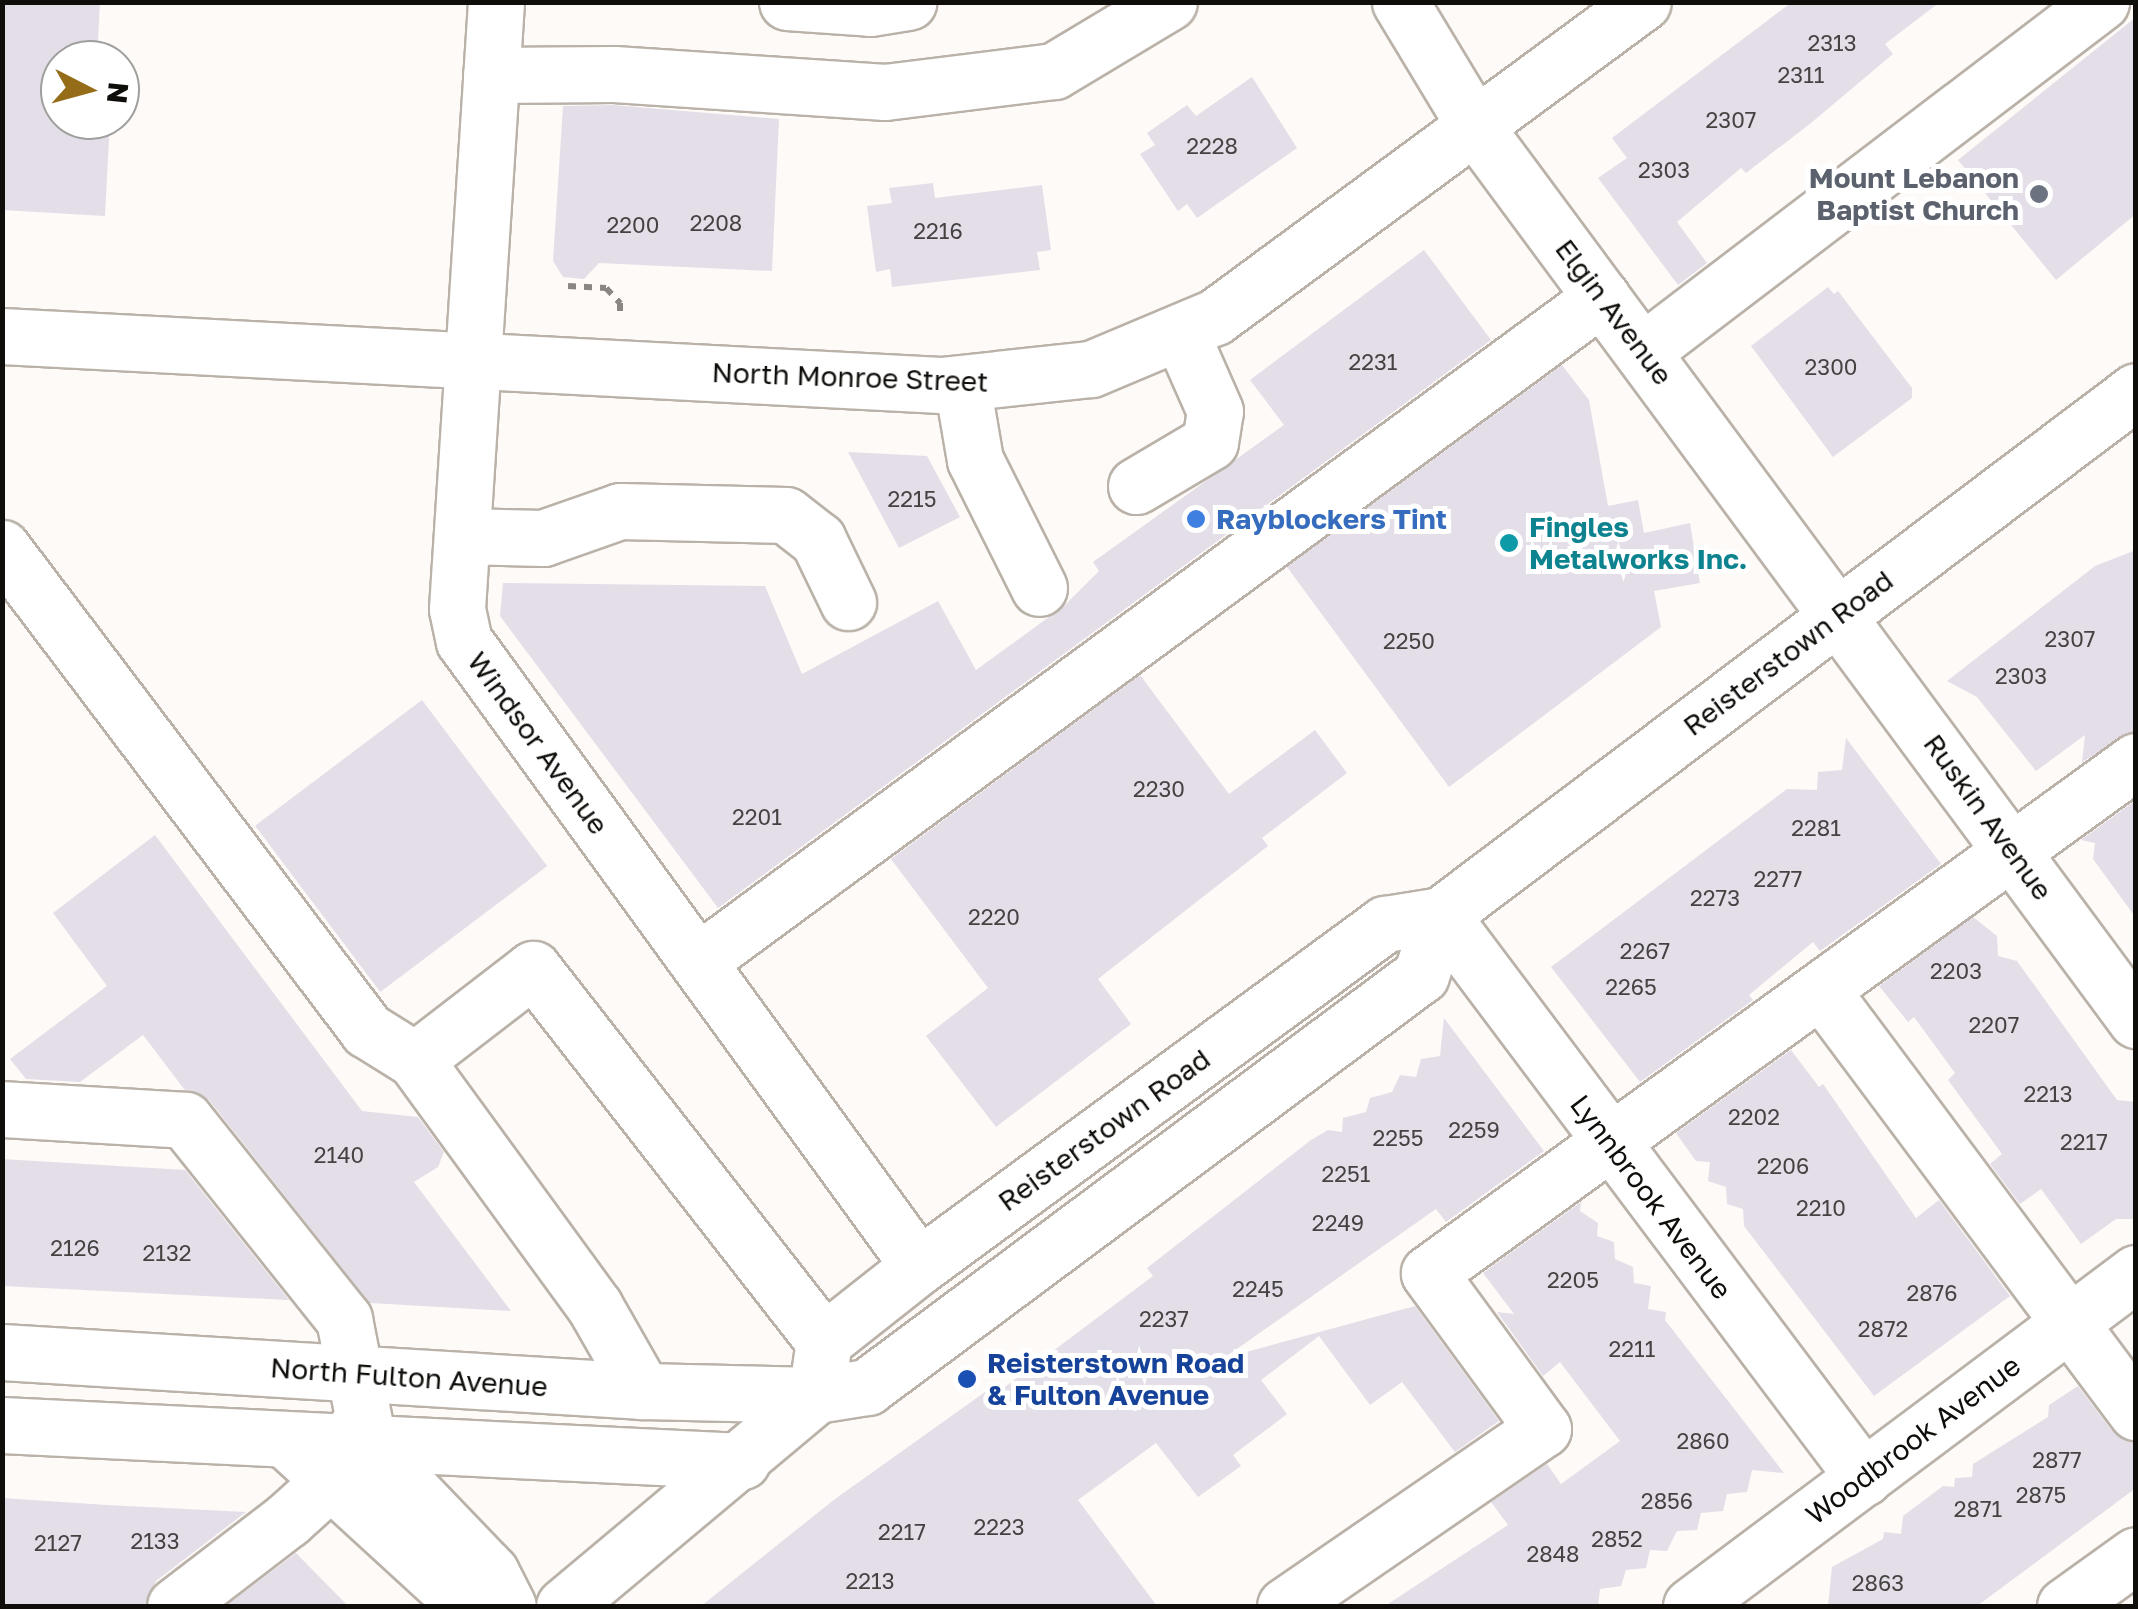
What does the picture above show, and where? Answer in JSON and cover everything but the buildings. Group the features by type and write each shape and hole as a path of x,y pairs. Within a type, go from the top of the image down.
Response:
{"main road":[{"name":"Windsor Avenue","path":"496,2 457,609 464,642 700,960 919,1266"},
{"path":"786,2 870,8 909,2"},
{"path":"491,75 614,74 885,92 1054,71 1169,2"},
{"name":"Elgin Avenue","path":"1400,2 1476,128 1840,614"},
{"name":"North Monroe Street","path":"2,336 962,384 1091,369 1215,317 1476,128 1594,23 1643,2"},
{"path":"1643,352 2101,2"},
{"path":"700,960 1602,297"},
{"path":"1136,486 1210,442 1215,410 1181,334"},
{"path":"962,384 975,460 1040,588"},
{"name":"Reisterstown Road","path":"824,1341 919,1266 1385,924 1441,916 2136,392"},
{"path":"462,536 543,538 620,511 786,516 818,540 848,602"},
{"path":"2,548 367,1030 414,1060 595,1306 643,1390"},
{"name":"Ruskin Avenue","path":"1840,614 2136,1020"},
{"path":"1284,1606 1543,1430 1429,1273 2015,854 2136,760"},
{"path":"564,1606 742,1461 816,1394 867,1386 1421,974 1441,916"},
{"name":"Lynnbrook Avenue","path":"1441,916 1864,1478"},
{"path":"414,1060 533,970 824,1341 816,1394"},
{"path":"1822,990 2136,1412"},
{"path":"2,1109 185,1120 344,1319 355,1374 350,1463"},
{"name":"Woodbrook Avenue","path":"1691,1606 2136,1274"},
{"name":"North Fulton Avenue","path":"2,1352 643,1390 816,1394"},
{"path":"297,1370 350,1463 467,1606"},
{"path":"2,1425 287,1441 350,1463 491,1573 508,1606"},
{"path":"175,1606 350,1463 742,1461"},
{"path":"2066,1606 2136,1554"}],"path":[{"path":"568,286 606,288 620,303 620,314"}],"place":[{"name":"Mount Lebanon Baptist Church","path":"2039,194"},
{"name":"Rayblockers Tint","path":"1196,519"},
{"name":"Fingles Metalworks Inc.","path":"1509,543"},
{"name":"Reisterstown Road & Fulton Avenue","path":"967,1379"}]}
